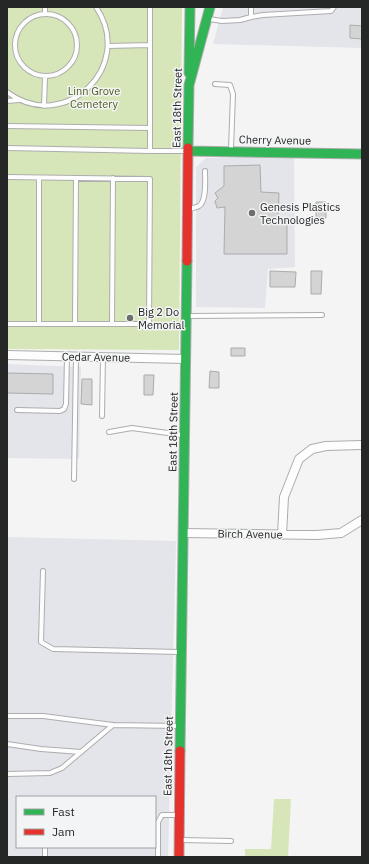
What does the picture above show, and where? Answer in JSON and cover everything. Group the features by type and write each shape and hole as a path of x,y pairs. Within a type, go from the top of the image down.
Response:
{"main road":[{"name":"East 18th Street","path":"179,857 190,7"},
{"path":"189,85 210,7"},
{"name":"Cherry Avenue","path":"188,151 362,154"}],"street":[{"name":"Cedar Avenue","path":"7,355 186,359"},
{"path":"282,535 284,497 299,459 312,450 326,446 362,445"},
{"name":"Birch Avenue","path":"183,533 317,535 341,533 362,520"}],"lane":[{"path":"45,7 45,14"},
{"path":"7,92 19,100 44,106 60,104 68,101 88,89 98,77 105,62 108,46 106,29 96,7"},
{"path":"100,13 101,7"},
{"path":"150,7 150,151"},
{"path":"251,7 251,17"},
{"path":"206,19 222,21 240,20 251,17 331,10 334,7"},
{"path":"45,14 62,18 69,24 75,36 77,50 69,66 62,72 45,76 30,72 24,67 19,61 15,46 18,30 23,24 33,17 45,14"},
{"path":"108,46 150,45"},
{"path":"44,106 45,76"},
{"path":"216,84 230,85 233,94 231,152"},
{"path":"7,101 19,100"},
{"path":"7,126 150,128"},
{"path":"7,148 188,151"},
{"path":"188,209 200,205 203,201 205,194 205,171"},
{"path":"7,177 150,179 149,324 7,324"},
{"path":"39,324 40,178"},
{"path":"75,324 76,178"},
{"path":"112,324 113,178"},
{"path":"186,316 322,315"},
{"path":"17,410 60,411 64,409 66,404 72,356"},
{"path":"72,356 74,479"},
{"path":"102,416 103,357"},
{"path":"109,432 137,428 185,435"},
{"path":"43,571 42,642 53,649 182,652"},
{"path":"7,716 43,716 113,725 181,726"},
{"path":"7,774 50,773 62,768 113,725"},
{"path":"7,744 41,749 81,752"},
{"path":"158,857 157,822 162,815 180,815"},
{"path":"179,840 231,841"}],"shaded area":[{"path":"223,7 362,7 362,48 213,44"},
{"path":"294,156 295,267 268,269 265,308 196,307 196,167 206,158"},
{"path":"7,364 81,367 79,459 7,458"},
{"path":"7,537 176,541 168,857 7,857"}],"green space":[{"name":"Linn Grove Cemetery","path":"7,7 182,7 179,350 7,349"},
{"path":"274,799 291,799 288,857 245,857 245,849 271,849"}],"building":[{"path":"350,25 362,26 362,39 350,38"},
{"name":"Genesis Plastics Technologies","path":"260,165 261,192 279,193 278,218 287,218 287,254 224,254 225,207 217,208 215,201 218,198 215,193 224,186 224,166"},
{"path":"316,202 326,202 326,218 316,218"},
{"path":"270,271 296,272 295,287 270,287"},
{"path":"311,271 322,271 321,294 311,294"},
{"path":"231,348 245,348 245,356 231,356"},
{"path":"210,371 219,372 219,388 209,388"},
{"path":"7,373 53,374 53,394 7,393"},
{"path":"144,375 154,375 153,395 144,395"},
{"path":"82,379 92,379 92,405 81,404"}],"traffic: fast":[{"path":"189,73 190,7"},
{"path":"188,148 189,85 210,7"},
{"path":"188,151 362,154"},
{"path":"180,751 187,261"}],"traffic: jam":[{"path":"187,261 188,148"},
{"path":"179,857 180,751"}],"place":[{"name":"Genesis Plastics Technologies","path":"252,213"},
{"name":"Big 2 Do Memorial","path":"130,318"}]}
